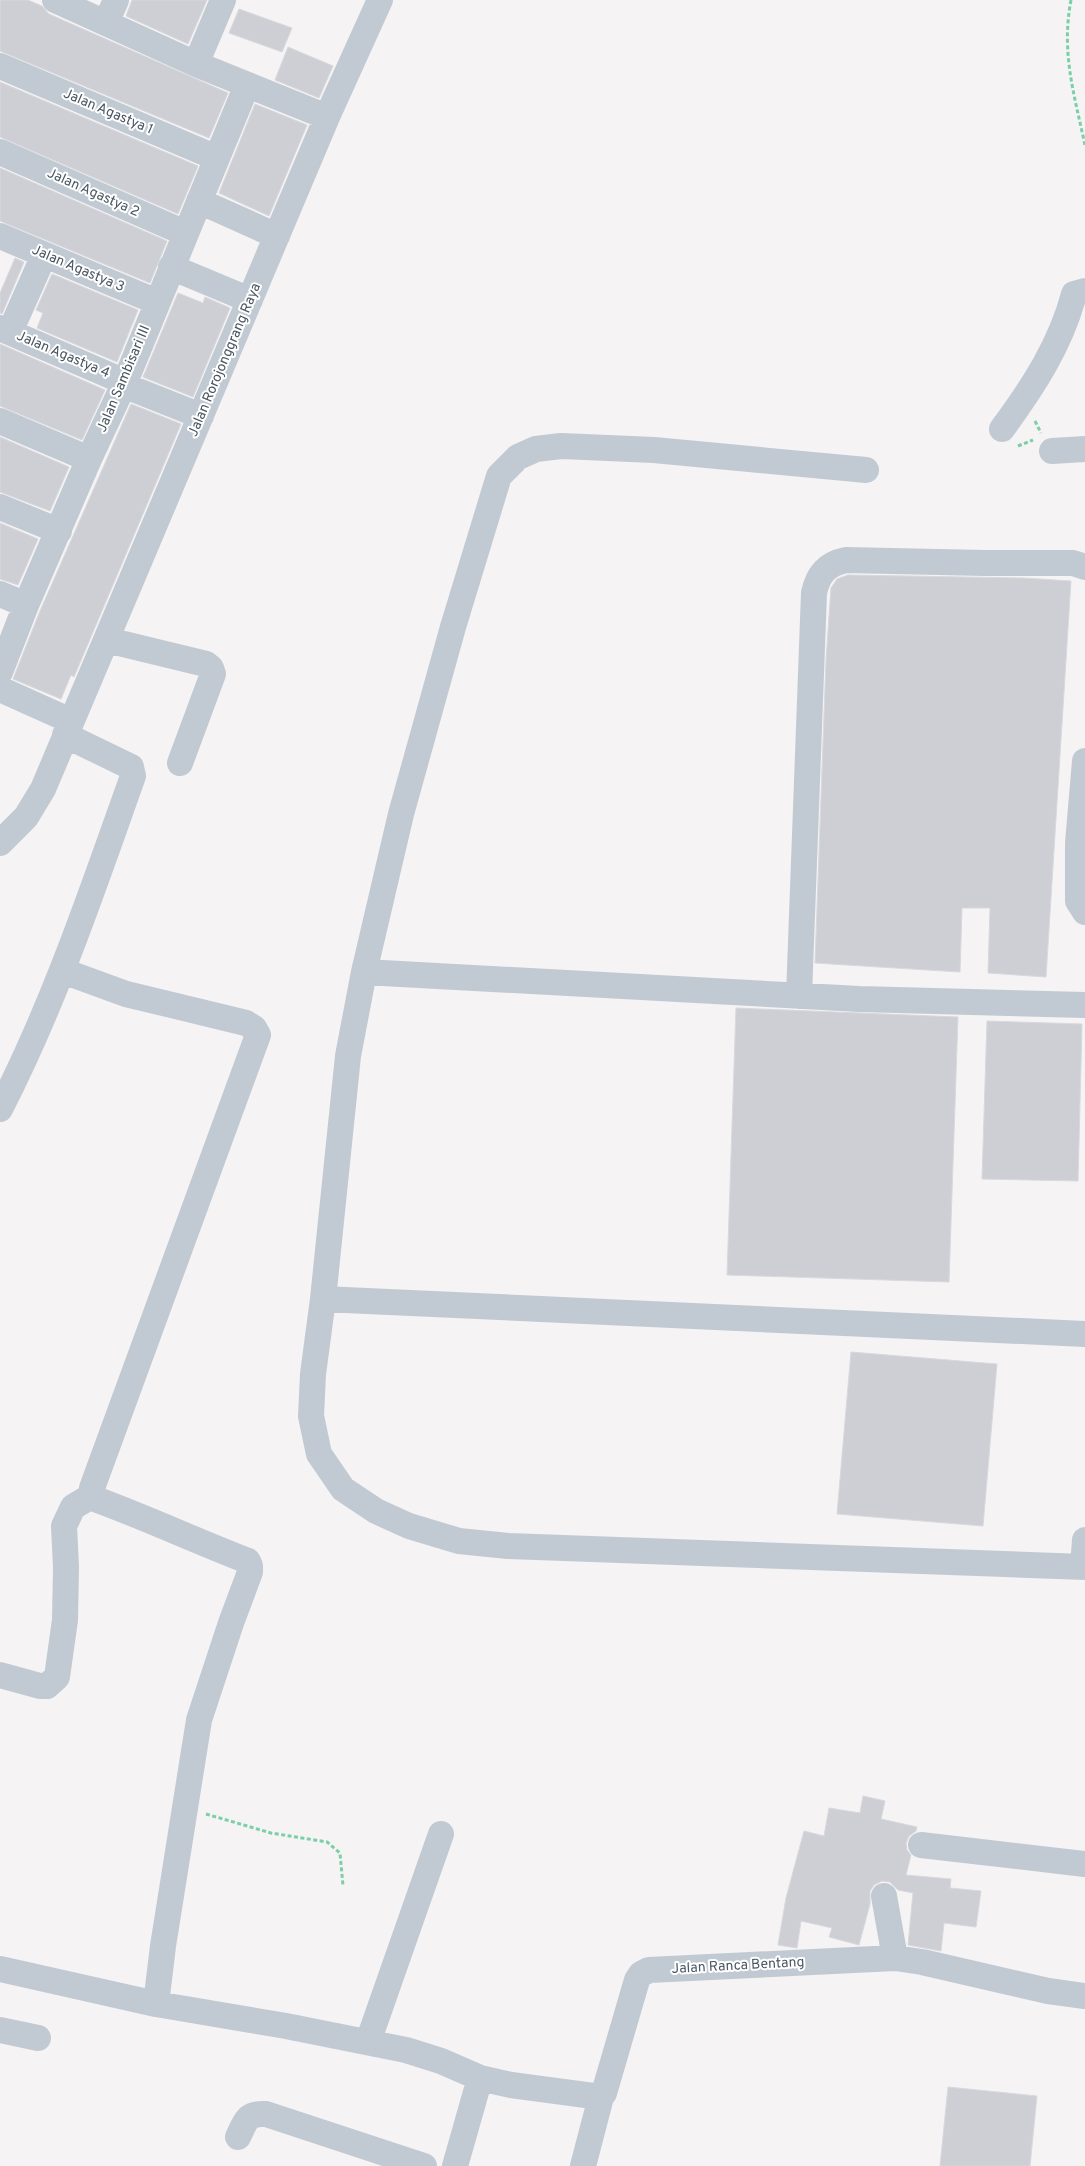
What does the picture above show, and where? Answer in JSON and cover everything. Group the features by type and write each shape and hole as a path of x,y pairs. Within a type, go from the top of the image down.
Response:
{"street":[{"path":"55,0 111,11 196,64 326,118"},
{"path":"196,64 223,0"},
{"name":"Jalan Rorojonggrang Raya","path":"0,843 34,806 107,640 326,118 380,0"},
{"name":"Jalan Agastya 1","path":"0,66 217,158"},
{"name":"Jalan Sambisari III","path":"0,672 89,459 124,383 247,85"},
{"name":"Jalan Agastya 2","path":"0,152 185,233"},
{"path":"199,201 277,236"},
{"name":"Jalan Agastya 3","path":"0,236 157,302"},
{"path":"5,330 44,255"},
{"path":"171,267 250,300"},
{"path":"1002,429 1033,386 1055,346 1074,294 1085,291"},
{"name":"Jalan Agastya 4","path":"5,330 201,416"},
{"path":"0,421 89,459"},
{"path":"866,470 654,450 561,446 536,449 518,457 498,476 401,814 364,972 348,1056 323,1299 313,1374 311,1416 319,1454 343,1488 376,1510 410,1526 459,1541 508,1546 1084,1566 1085,1540"},
{"path":"1052,451 1085,449"},
{"path":"0,508 59,531"},
{"path":"799,996 814,593 819,578 834,562 846,560 1073,563 1085,567"},
{"path":"0,594 26,606"},
{"path":"107,640 206,664 211,668 213,674 180,763"},
{"path":"0,689 131,767 133,776 63,971 23,1064 0,1109"},
{"path":"1083,904 1078,843 1085,761"},
{"path":"63,971 126,994 246,1023 254,1028 258,1034 92,1488 95,1499 248,1561 250,1566 250,1572 199,1720 163,1946 156,2004"},
{"path":"364,972 799,996 1085,1005"},
{"path":"323,1299 1085,1334"},
{"path":"0,1675 40,1686 47,1686 57,1677 64,1620 66,1567 64,1526 73,1507 93,1495"},
{"path":"368,2042 441,1834"},
{"path":"921,1845 1085,1864"},
{"path":"884,1896 895,1958"},
{"name":"Jalan Ranca Bentang","path":"583,2166 601,2097 604,2093 637,1980 649,1970 895,1958 922,1962 1048,1991 1085,1996"},
{"path":"0,1969 156,2004 368,2042 441,2061 480,2078 511,2085 601,2097"},
{"path":"0,2030 38,2038"},
{"path":"455,2166 480,2078"},
{"path":"238,2137 248,2117 256,2114 266,2114 424,2166"}],"path":[{"path":"1071,0 1068,17 1067,58 1085,144"},
{"path":"184,1808 271,1833 328,1842 340,1853 343,1886"}],"building":[{"path":"0,0 28,0 42,6 49,14 228,93 209,138 0,51"},
{"path":"132,0 207,0 188,44 126,16"},
{"path":"239,9 292,28 282,52 229,33"},
{"path":"288,47 333,66 319,98 275,80"},
{"path":"0,82 198,166 178,214 0,137"},
{"path":"255,104 307,125 269,216 219,193"},
{"path":"0,168 167,241 150,283 0,221"},
{"path":"15,258 24,262 2,314 0,313 0,293"},
{"path":"52,274 138,310 117,362 37,328 43,313 36,310"},
{"path":"178,293 203,303 205,297 230,308 193,397 143,377"},
{"path":"0,344 105,390 82,440 0,406"},
{"path":"131,404 181,424 74,677 71,675 61,699 13,679 40,611"},
{"path":"0,437 69,467 50,511 0,492"},
{"path":"0,523 38,539 18,585 0,579"},
{"path":"848,575 1023,578 1071,581 1046,977 988,973 990,908 962,908 960,972 815,963 826,660 831,588 837,579"},
{"path":"736,1008 958,1017 949,1282 727,1275"},
{"path":"987,1021 1082,1024 1078,1181 982,1179"},
{"path":"851,1352 997,1364 983,1526 837,1514"},
{"path":"863,1796 885,1801 881,1819 917,1827 906,1843 907,1850 911,1855 906,1875 951,1879 950,1888 981,1891 976,1927 944,1923 941,1951 908,1945 913,1893 898,1890 890,1882 882,1881 874,1885 870,1891 870,1904 859,1945 829,1937 832,1928 801,1921 797,1948 778,1945 786,1898 804,1831 824,1836 829,1808 860,1813"},
{"path":"948,2087 1037,2096 1030,2166 940,2166"}]}
